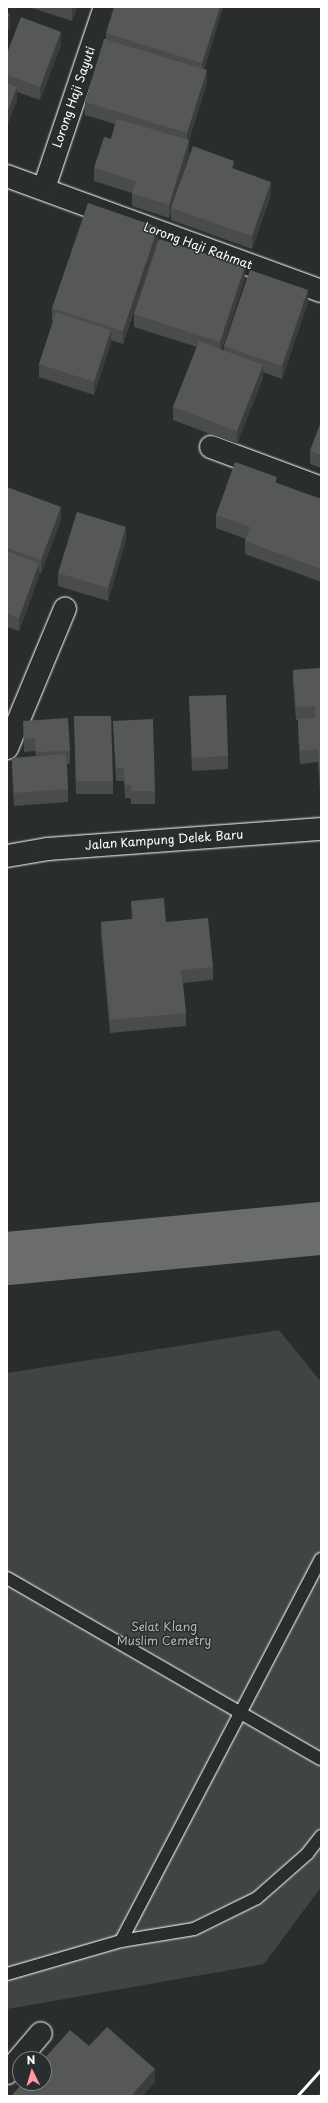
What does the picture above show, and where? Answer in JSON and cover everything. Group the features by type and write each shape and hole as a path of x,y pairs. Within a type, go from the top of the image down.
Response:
{"street":[{"name":"Lorong Haji Sayuti","path":"44,188 105,7"},
{"name":"Lorong Haji Rahmat","path":"7,176 44,188 321,291"},
{"path":"211,448 321,488"},
{"path":"7,748 65,609"},
{"name":"Jalan Kampung Delek Baru","path":"7,856 48,849 321,829"},
{"path":"7,2073 41,2033"}],"lane":[{"path":"121,1941 321,1559"},
{"path":"7,1578 321,1758"},
{"path":"7,1974 121,1941 194,1929 257,1898 307,1854 321,1836"}],"green space":[{"name":"Selat Klang Muslim Cemetry","path":"279,1330 321,1382 321,1887 264,1964 7,2009 7,1373"}],"building":[{"path":"114,7 220,7 202,63 106,33"},
{"path":"7,13 10,14 7,20"},
{"path":"21,17 61,32 40,87 7,75 7,53"},
{"path":"104,39 207,70 187,133 85,102"},
{"path":"7,83 17,87 7,113"},
{"path":"117,119 189,140 169,205 132,193 136,181 94,168 104,137 111,139"},
{"path":"193,146 234,161 232,168 271,182 252,236 171,208"},
{"path":"88,203 158,227 123,331 52,308"},
{"path":"159,239 245,266 220,342 134,314"},
{"path":"250,270 308,290 282,366 224,346"},
{"path":"56,312 111,330 94,382 39,364"},
{"path":"199,341 263,365 237,431 173,407"},
{"path":"321,422 321,455 310,451"},
{"path":"235,462 277,477 275,483 321,499 321,569 245,541 250,527 216,515"},
{"path":"7,487 61,507 41,560 7,548"},
{"path":"77,512 126,527 108,588 58,573"},
{"path":"7,551 39,563 19,618 7,614"},
{"path":"321,668 320,779 318,749 300,751 298,719 315,718 315,706 296,707 293,670"},
{"path":"226,695 228,756 192,758 189,696"},
{"path":"74,716 111,716 113,781 76,781"},
{"path":"68,718 70,751 36,752 35,738 24,739 23,721"},
{"path":"153,719 155,791 131,791 131,785 125,785 124,768 116,768 113,721"},
{"path":"66,754 68,789 14,793 12,758"},
{"path":"164,898 166,922 208,918 213,967 181,970 186,1013 110,1020 101,922 133,919 131,901"},
{"path":"107,2027 155,2069 131,2096 11,2096 16,2091 52,2091 51,2051 70,2030 89,2046"}],"waterway":[{"path":"7,1258 321,1228"}],"railway":[{"path":"297,2096 321,2069"}]}
